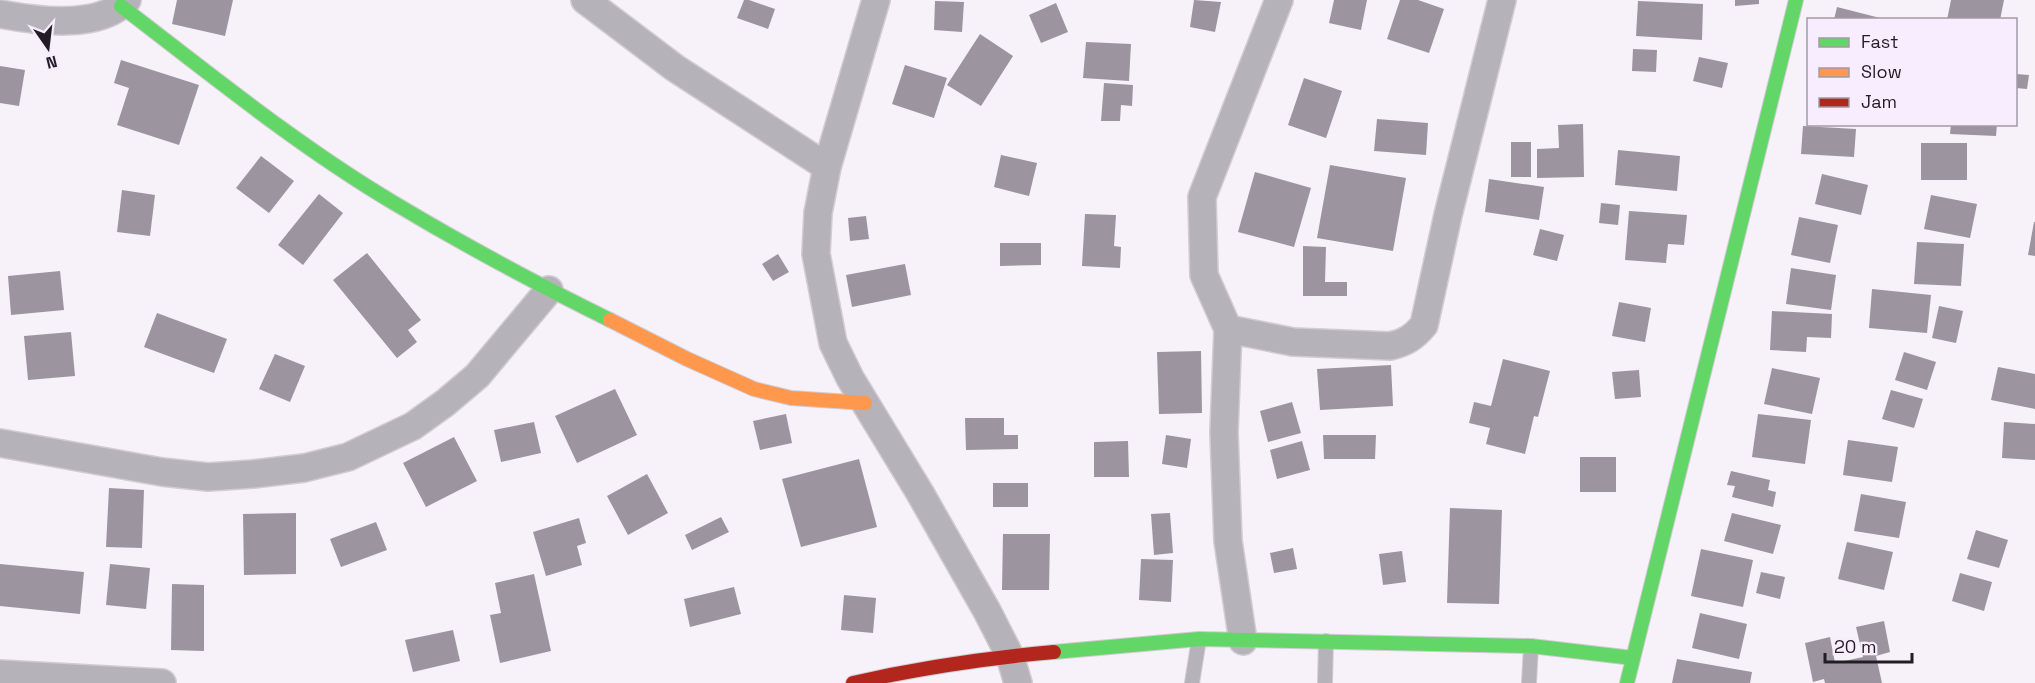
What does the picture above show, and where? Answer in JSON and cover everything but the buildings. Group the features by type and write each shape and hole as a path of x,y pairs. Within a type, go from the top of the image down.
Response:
{"street":[{"path":"585,0 675,68 827,166"},
{"path":"876,0 827,166 818,213 816,254 833,343 849,378 920,493 1010,656 1018,683"},
{"path":"1243,641 1228,541 1224,432 1228,329 1204,275 1202,197 1279,0"},
{"path":"1228,329 1293,342 1390,346 1402,344 1424,325 1448,215 1502,0"},
{"path":"1627,683 1796,0"},
{"path":"0,14 20,18 79,21 110,14 124,3 317,153 393,203 549,290 687,359 754,389 791,398 865,403"},
{"path":"0,442 162,472 208,477 304,468 348,457 413,426 445,403 477,376 549,290"},
{"path":"853,683 1010,656 1199,639 1531,646 1634,658"},
{"path":"0,674 75,681 162,683"}],"lane":[{"path":"1192,683 1199,639"},
{"path":"1324,683 1326,641"},
{"path":"1529,683 1531,646"}],"traffic: fast":[{"path":"1627,683 1796,0"},
{"path":"121,6 255,109 358,181 474,249 610,320"},
{"path":"1054,652 1199,639 1531,646 1633,658"}],"traffic: slow":[{"path":"610,320 687,359 754,389 791,398 865,403"}],"traffic: jam":[{"path":"853,683 953,664 1054,652"}]}
